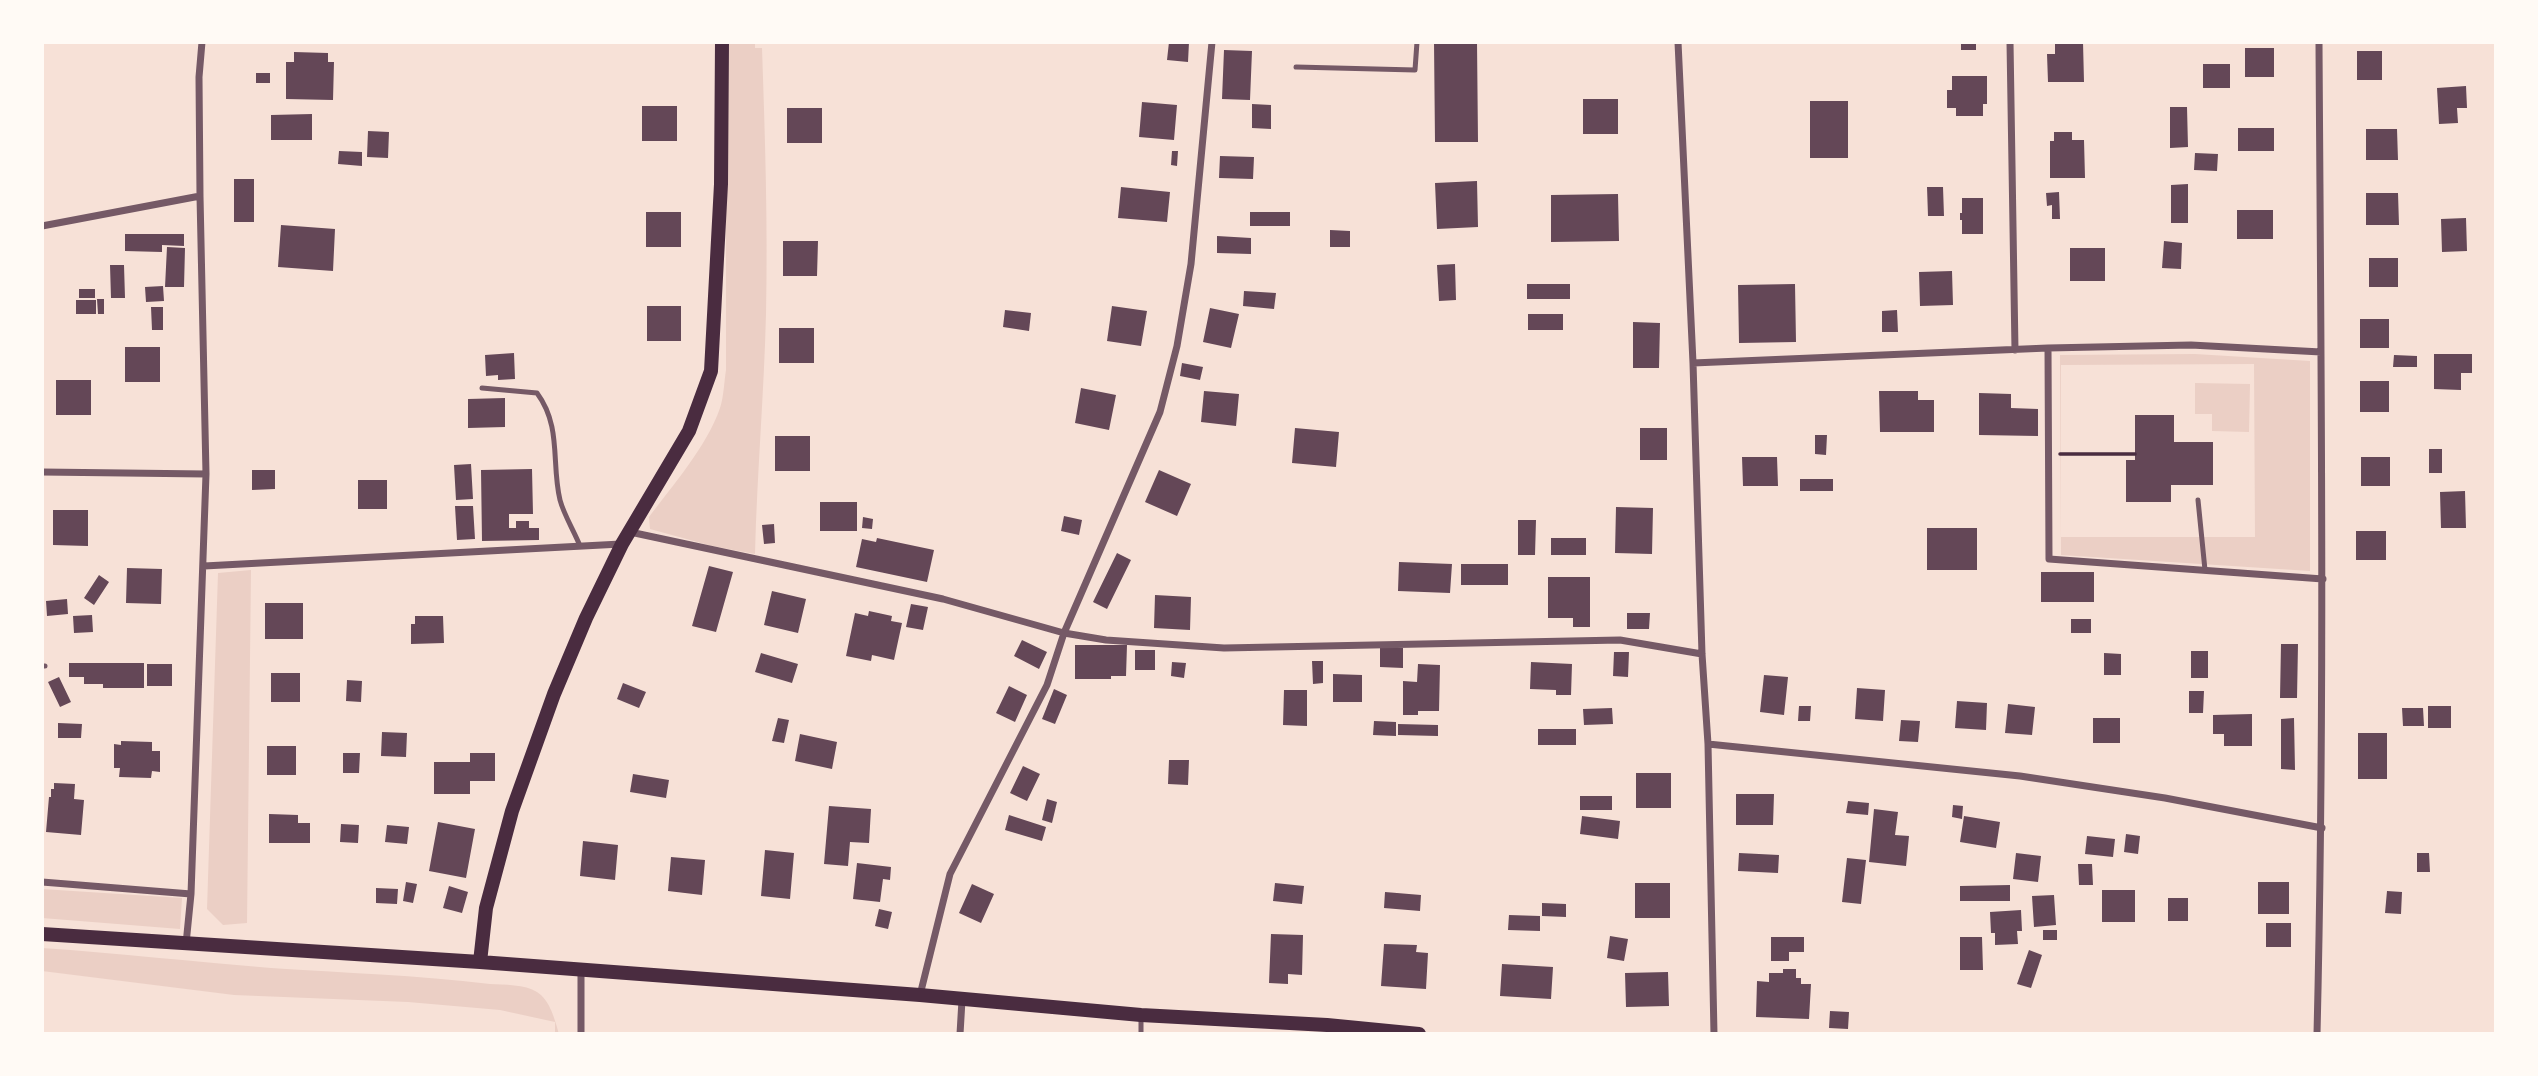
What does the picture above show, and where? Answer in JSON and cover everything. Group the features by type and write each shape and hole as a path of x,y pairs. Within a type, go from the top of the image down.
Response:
{"main road":[{"path":"480,962 486,908 512,811 554,694 580,630 626,538 689,431 711,371 721,184 722,42"},
{"path":"42,934 480,962 920,995 1327,1030 1419,1034"}],"street":[{"path":"187,944 206,474 200,196 199,77 202,42"},
{"path":"920,995 950,874 1047,685 1064,633 1160,412 1177,346 1191,264 1212,42"},
{"path":"1678,42 1693,363 1702,654 1708,744 1714,1034"},
{"path":"2010,42 2015,349"},
{"path":"2317,1034 2322,828 2323,579 2319,42"},
{"path":"42,226 200,196"},
{"path":"1693,363 2015,349 2191,345 2321,352"},
{"path":"2048,348 2049,559 2323,579"},
{"path":"42,472 206,474"},
{"path":"204,566 580,546 626,538 943,598 1064,633 1107,640 1224,648 1620,640 1702,654"},
{"path":"1708,744 2020,776 2165,798 2322,828"},
{"path":"42,882 191,894"},
{"path":"581,971 581,1034"},
{"path":"960,1034 962,1000"}],"lane":[{"path":"1296,67 1415,70 1418,42"},
{"path":"482,388 537,393 548,408 556,449 560,500 580,546"},
{"path":"2198,500 2205,570"},
{"path":"1141,1014 1141,1034"}],"path":[{"path":"2049,454 2135,454"}],"shaded area":[{"path":"726,42 755,42 755,48 762,48 767,281 755,554 712,546 650,529 649,517 707,437 723,394 726,370"},
{"path":"2195,354 2310,361 2310,571 2061,555 2060,355","holes":["2254,364 2255,537 2061,537 2061,365"]},
{"path":"2195,383 2250,384 2249,432 2212,431 2212,414 2195,414"},
{"path":"251,570 247,923 223,925 207,909 218,573"},
{"path":"42,889 182,898 180,929 42,918"},
{"path":"42,948 521,986 542,996 555,1022 500,1010 408,1002 234,995 42,971"}],"building":[{"path":"1169,42 1189,42 1188,62 1167,60"},
{"path":"1434,42 1477,42 1478,142 1435,142"},
{"path":"1961,42 1976,42 1976,50 1961,50"},
{"path":"2055,42 2083,42 2084,82 2048,82 2047,54 2055,54"},
{"path":"2245,48 2274,48 2274,77 2245,77"},
{"path":"1224,50 1252,51 1250,100 1222,99"},
{"path":"2357,51 2382,51 2382,80 2357,80"},
{"path":"294,52 328,53 328,62 334,62 333,100 286,99 286,62 294,62"},
{"path":"2203,64 2230,64 2230,88 2203,88"},
{"path":"256,73 270,73 270,83 256,83"},
{"path":"1952,76 1987,76 1987,104 1983,104 1983,116 1956,116 1956,108 1947,108 1947,90 1952,90"},
{"path":"2466,86 2467,108 2457,108 2458,123 2439,124 2437,88"},
{"path":"1583,99 1618,99 1618,134 1583,134"},
{"path":"1810,101 1848,101 1848,158 1810,158"},
{"path":"1142,102 1177,105 1174,140 1139,137"},
{"path":"1252,104 1271,105 1271,129 1252,128"},
{"path":"642,106 677,106 677,141 642,141"},
{"path":"2170,107 2187,107 2188,147 2170,148"},
{"path":"787,108 822,108 822,143 787,143"},
{"path":"312,114 312,140 271,140 271,115"},
{"path":"2238,128 2274,128 2274,151 2238,151"},
{"path":"2366,129 2397,129 2398,160 2366,160"},
{"path":"368,131 389,132 388,158 367,157"},
{"path":"2054,132 2072,132 2072,140 2084,140 2085,178 2050,178 2050,141 2054,141"},
{"path":"339,151 362,152 362,166 338,164"},
{"path":"1172,151 1178,151 1177,166 1171,165"},
{"path":"2195,153 2218,154 2217,171 2194,170"},
{"path":"1220,156 1254,157 1253,179 1219,178"},
{"path":"234,179 254,179 254,222 234,222"},
{"path":"1477,181 1478,227 1437,229 1435,183"},
{"path":"2188,184 2188,223 2171,223 2171,185"},
{"path":"1121,187 1170,192 1167,222 1118,218"},
{"path":"1927,187 1943,187 1944,216 1928,216"},
{"path":"2059,192 2060,219 2052,219 2052,205 2047,206 2046,193"},
{"path":"2366,193 2398,193 2399,225 2366,225"},
{"path":"1618,194 1619,241 1551,242 1551,195"},
{"path":"1962,198 1983,198 1983,234 1962,234"},
{"path":"2237,210 2273,210 2273,239 2237,239"},
{"path":"646,212 681,212 681,247 646,247"},
{"path":"1250,212 1290,212 1290,226 1250,226"},
{"path":"2466,218 2467,251 2442,252 2441,219"},
{"path":"281,225 335,229 333,271 278,267"},
{"path":"1330,230 1350,231 1350,247 1330,247"},
{"path":"125,234 184,234 184,246 162,245 162,252 125,251"},
{"path":"1217,236 1251,238 1251,254 1217,253"},
{"path":"783,241 818,241 817,276 783,276"},
{"path":"2164,241 2182,243 2181,269 2162,268"},
{"path":"167,247 185,248 184,287 165,287"},
{"path":"2070,248 2105,248 2105,281 2070,281"},
{"path":"2369,258 2398,258 2398,287 2369,287"},
{"path":"1455,264 1456,300 1439,301 1437,265"},
{"path":"110,265 124,265 125,298 111,298"},
{"path":"1952,271 1953,305 1920,306 1919,272"},
{"path":"1527,284 1570,284 1570,299 1527,299"},
{"path":"1795,284 1796,342 1739,343 1738,285"},
{"path":"163,286 164,301 146,302 145,287"},
{"path":"79,289 95,289 95,298 79,298"},
{"path":"1244,291 1276,293 1274,309 1243,306"},
{"path":"97,299 104,299 104,314 98,314"},
{"path":"76,300 96,300 96,314 76,314"},
{"path":"647,306 681,306 681,341 647,341"},
{"path":"1112,306 1147,311 1141,346 1107,341"},
{"path":"151,307 163,307 163,330 152,330"},
{"path":"1210,308 1239,314 1231,348 1203,342"},
{"path":"1005,310 1031,313 1029,331 1003,327"},
{"path":"1897,310 1898,332 1882,332 1882,311"},
{"path":"1528,314 1563,314 1563,330 1528,330"},
{"path":"2360,319 2389,319 2389,348 2360,348"},
{"path":"1633,322 1660,323 1659,368 1633,368"},
{"path":"779,328 814,328 814,363 779,363"},
{"path":"125,347 160,347 160,382 125,382"},
{"path":"514,353 515,379 498,380 498,375 486,376 485,355"},
{"path":"2434,354 2472,354 2472,373 2461,373 2461,390 2434,389"},
{"path":"2394,355 2417,356 2417,367 2393,367"},
{"path":"1182,363 1203,367 1200,380 1180,376"},
{"path":"56,380 91,380 91,415 56,415"},
{"path":"2360,381 2389,381 2389,412 2360,412"},
{"path":"1081,388 1116,395 1109,430 1075,423"},
{"path":"1204,391 1239,394 1236,426 1201,422"},
{"path":"1879,391 1918,391 1918,400 1934,400 1934,432 1880,432"},
{"path":"1979,393 2011,394 2011,408 2038,409 2038,436 1979,435"},
{"path":"505,398 505,427 468,428 468,399"},
{"path":"2135,415 2174,415 2174,442 2213,442 2213,485 2171,485 2171,502 2126,502 2126,460 2135,460"},
{"path":"1295,428 1339,432 1336,467 1292,463"},
{"path":"1640,428 1667,428 1667,460 1640,460"},
{"path":"1815,435 1827,435 1826,455 1815,454"},
{"path":"775,436 810,436 810,471 775,471"},
{"path":"2429,449 2442,449 2442,473 2429,473"},
{"path":"1742,457 1777,457 1778,486 1743,486"},
{"path":"2361,457 2390,457 2390,486 2361,486"},
{"path":"471,464 473,499 456,500 454,465"},
{"path":"532,469 533,514 509,514 509,528 516,528 516,521 529,521 529,528 539,528 539,540 482,541 481,470"},
{"path":"252,470 275,470 275,489 252,490"},
{"path":"1159,470 1191,484 1177,516 1145,502"},
{"path":"1800,479 1833,479 1833,491 1800,491"},
{"path":"358,480 387,480 387,509 358,509"},
{"path":"2465,491 2466,528 2441,528 2440,492"},
{"path":"820,502 857,502 857,531 820,531"},
{"path":"455,506 473,506 475,539 457,540"},
{"path":"1616,507 1653,508 1652,554 1615,553"},
{"path":"53,510 88,510 88,546 53,545"},
{"path":"1064,516 1082,520 1079,535 1061,531"},
{"path":"863,517 873,519 872,529 862,528"},
{"path":"1518,520 1536,520 1535,555 1518,555"},
{"path":"774,524 775,543 764,544 762,525"},
{"path":"1927,528 1977,528 1977,570 1927,570"},
{"path":"2356,531 2386,531 2386,560 2356,560"},
{"path":"877,538 934,550 927,582 856,567 862,539 876,542"},
{"path":"1551,538 1586,538 1586,555 1551,555"},
{"path":"1117,553 1131,560 1107,609 1093,602"},
{"path":"1399,562 1452,564 1450,593 1398,591"},
{"path":"1461,564 1508,564 1508,585 1461,585"},
{"path":"709,566 733,572 716,632 692,626"},
{"path":"127,568 162,569 161,604 126,603"},
{"path":"2041,572 2094,572 2094,602 2041,602"},
{"path":"99,575 109,582 94,605 84,598"},
{"path":"1548,577 1590,577 1590,627 1573,627 1573,618 1548,618"},
{"path":"772,591 806,599 798,633 764,625"},
{"path":"1155,595 1191,597 1190,630 1154,628"},
{"path":"67,599 68,614 47,616 46,601"},
{"path":"265,603 303,603 303,639 265,639"},
{"path":"911,604 928,607 923,630 906,627"},
{"path":"869,611 892,616 891,621 902,623 894,660 872,655 871,661 846,656 855,613 868,616"},
{"path":"1627,613 1650,613 1649,629 1627,629"},
{"path":"92,615 93,632 74,633 73,616"},
{"path":"415,616 443,616 444,643 411,644 411,624 415,624"},
{"path":"2071,619 2091,619 2091,633 2071,633"},
{"path":"1022,640 1047,652 1039,669 1014,656"},
{"path":"2281,644 2298,644 2297,698 2280,698"},
{"path":"1075,645 1127,645 1126,676 1111,676 1111,679 1075,679"},
{"path":"1380,648 1403,648 1403,668 1380,667"},
{"path":"1135,650 1155,650 1155,670 1135,670"},
{"path":"2191,651 2208,651 2208,678 2191,678"},
{"path":"1614,652 1629,652 1628,677 1613,676"},
{"path":"761,653 798,664 792,683 755,672"},
{"path":"2104,653 2121,654 2121,675 2104,675"},
{"path":"1312,661 1323,661 1323,683 1313,684"},
{"path":"1172,662 1186,663 1184,678 1171,676"},
{"path":"1531,662 1572,664 1571,695 1556,695 1556,690 1530,689"},
{"path":"69,663 144,663 144,688 103,688 103,684 84,684 84,677 69,677"},
{"path":"147,664 172,664 172,686 147,686"},
{"path":"1418,664 1440,665 1439,711 1418,711 1418,715 1403,715 1403,681 1417,682"},
{"path":"271,673 300,673 300,702 271,702"},
{"path":"1333,674 1362,675 1362,702 1333,702"},
{"path":"1764,675 1788,677 1784,715 1760,712"},
{"path":"59,677 71,702 60,707 48,682"},
{"path":"347,680 362,681 361,702 346,701"},
{"path":"623,683 646,692 639,708 617,699"},
{"path":"1009,686 1027,695 1015,722 996,713"},
{"path":"1857,688 1885,690 1883,721 1855,719"},
{"path":"1054,689 1067,695 1055,724 1042,719"},
{"path":"1284,690 1307,690 1307,726 1283,725"},
{"path":"2189,691 2204,691 2203,713 2189,713"},
{"path":"1957,701 1987,703 1986,730 1955,728"},
{"path":"2008,704 2035,707 2032,735 2005,733"},
{"path":"1799,706 1811,706 1810,721 1798,721"},
{"path":"2428,706 2451,706 2451,728 2428,728"},
{"path":"1612,708 1613,724 1584,725 1583,709"},
{"path":"2402,708 2423,708 2424,726 2403,726"},
{"path":"2252,714 2252,746 2224,746 2224,734 2213,734 2213,715"},
{"path":"778,718 789,720 784,743 772,741"},
{"path":"2093,718 2120,718 2120,743 2093,743"},
{"path":"2294,718 2295,770 2281,769 2281,719"},
{"path":"1901,720 1920,721 1918,742 1899,741"},
{"path":"1374,721 1396,722 1396,736 1373,735"},
{"path":"58,723 82,724 81,738 58,738"},
{"path":"1398,724 1438,725 1438,736 1398,735"},
{"path":"1538,729 1576,729 1576,745 1538,745"},
{"path":"382,732 407,733 406,757 381,756"},
{"path":"2358,733 2387,733 2387,779 2358,779"},
{"path":"800,734 837,742 832,769 795,761"},
{"path":"121,741 152,742 152,751 160,751 160,772 152,771 151,778 119,777 120,768 114,768 114,744 121,745"},
{"path":"267,746 296,746 296,775 267,775"},
{"path":"343,753 360,753 359,773 343,773"},
{"path":"470,753 495,753 495,781 470,781 470,794 434,794 434,762 470,762"},
{"path":"1169,760 1189,760 1188,785 1168,784"},
{"path":"1023,766 1040,774 1027,801 1010,793"},
{"path":"1636,773 1671,773 1671,808 1636,808"},
{"path":"633,774 669,780 666,798 630,792"},
{"path":"54,783 75,784 74,799 84,800 81,835 46,832 49,797"},
{"path":"1736,794 1774,794 1773,825 1736,825"},
{"path":"1580,796 1612,796 1612,810 1580,810"},
{"path":"1047,799 1057,802 1052,823 1042,820"},
{"path":"1848,801 1869,803 1868,815 1846,813"},
{"path":"1953,805 1963,806 1962,819 1952,817"},
{"path":"829,806 871,809 869,843 850,842 848,866 824,864"},
{"path":"1874,809 1898,812 1895,835 1909,836 1906,866 1869,862"},
{"path":"269,814 298,815 298,823 310,823 310,843 269,843"},
{"path":"1009,815 1046,827 1042,841 1005,830"},
{"path":"1582,816 1620,821 1618,839 1580,834"},
{"path":"1964,816 2000,822 1996,848 1960,842"},
{"path":"438,822 475,829 466,878 429,871"},
{"path":"341,824 359,825 358,843 340,842"},
{"path":"387,825 409,827 407,844 385,842"},
{"path":"2126,834 2140,836 2138,854 2124,852"},
{"path":"2087,836 2115,839 2113,857 2085,854"},
{"path":"583,841 618,845 615,880 580,876"},
{"path":"765,850 794,853 790,899 761,896"},
{"path":"1739,853 1779,855 1778,873 1738,871"},
{"path":"2016,853 2041,856 2038,882 2013,879"},
{"path":"2417,853 2429,853 2430,872 2417,872"},
{"path":"671,857 705,860 702,895 668,891"},
{"path":"1847,858 1866,860 1861,904 1842,902"},
{"path":"857,863 891,867 890,880 883,879 880,902 853,899"},
{"path":"2078,864 2092,864 2093,885 2079,885"},
{"path":"406,882 417,884 413,903 403,901"},
{"path":"2258,882 2289,882 2289,914 2258,914"},
{"path":"1275,883 1304,886 1302,904 1273,901"},
{"path":"1635,883 1670,883 1670,918 1635,918"},
{"path":"972,884 994,894 981,923 959,913"},
{"path":"2010,885 2010,901 1960,901 1960,886"},
{"path":"449,886 468,892 462,913 443,908"},
{"path":"376,888 398,889 397,904 376,903"},
{"path":"2102,890 2135,890 2135,922 2102,922"},
{"path":"2387,891 2402,892 2401,914 2385,913"},
{"path":"1385,892 1421,895 1420,911 1384,908"},
{"path":"2054,895 2056,925 2034,927 2032,896"},
{"path":"2168,898 2188,898 2188,921 2168,921"},
{"path":"1542,903 1566,904 1566,917 1542,916"},
{"path":"879,909 892,912 888,929 875,926"},
{"path":"2021,910 2022,931 2017,931 2018,944 1995,945 1995,933 1991,933 1990,912"},
{"path":"1509,915 1540,916 1540,931 1508,930"},
{"path":"2266,923 2291,923 2291,947 2266,947"},
{"path":"2043,930 2057,930 2057,940 2043,940"},
{"path":"1271,934 1303,935 1302,975 1288,974 1288,984 1269,983"},
{"path":"1610,936 1628,939 1624,961 1607,958"},
{"path":"1771,937 1804,937 1804,952 1789,952 1789,961 1771,961"},
{"path":"1960,937 1982,937 1983,970 1960,970"},
{"path":"1384,944 1417,945 1416,952 1428,953 1426,989 1381,986"},
{"path":"2029,950 2042,955 2031,988 2017,984"},
{"path":"1502,964 1553,967 1551,999 1500,996"},
{"path":"1783,969 1796,969 1796,978 1801,978 1801,984 1811,984 1809,1019 1756,1017 1757,981 1769,982 1769,973 1783,973"},
{"path":"1668,972 1669,1006 1626,1007 1625,973"},
{"path":"1830,1011 1849,1012 1848,1029 1829,1028"}]}
